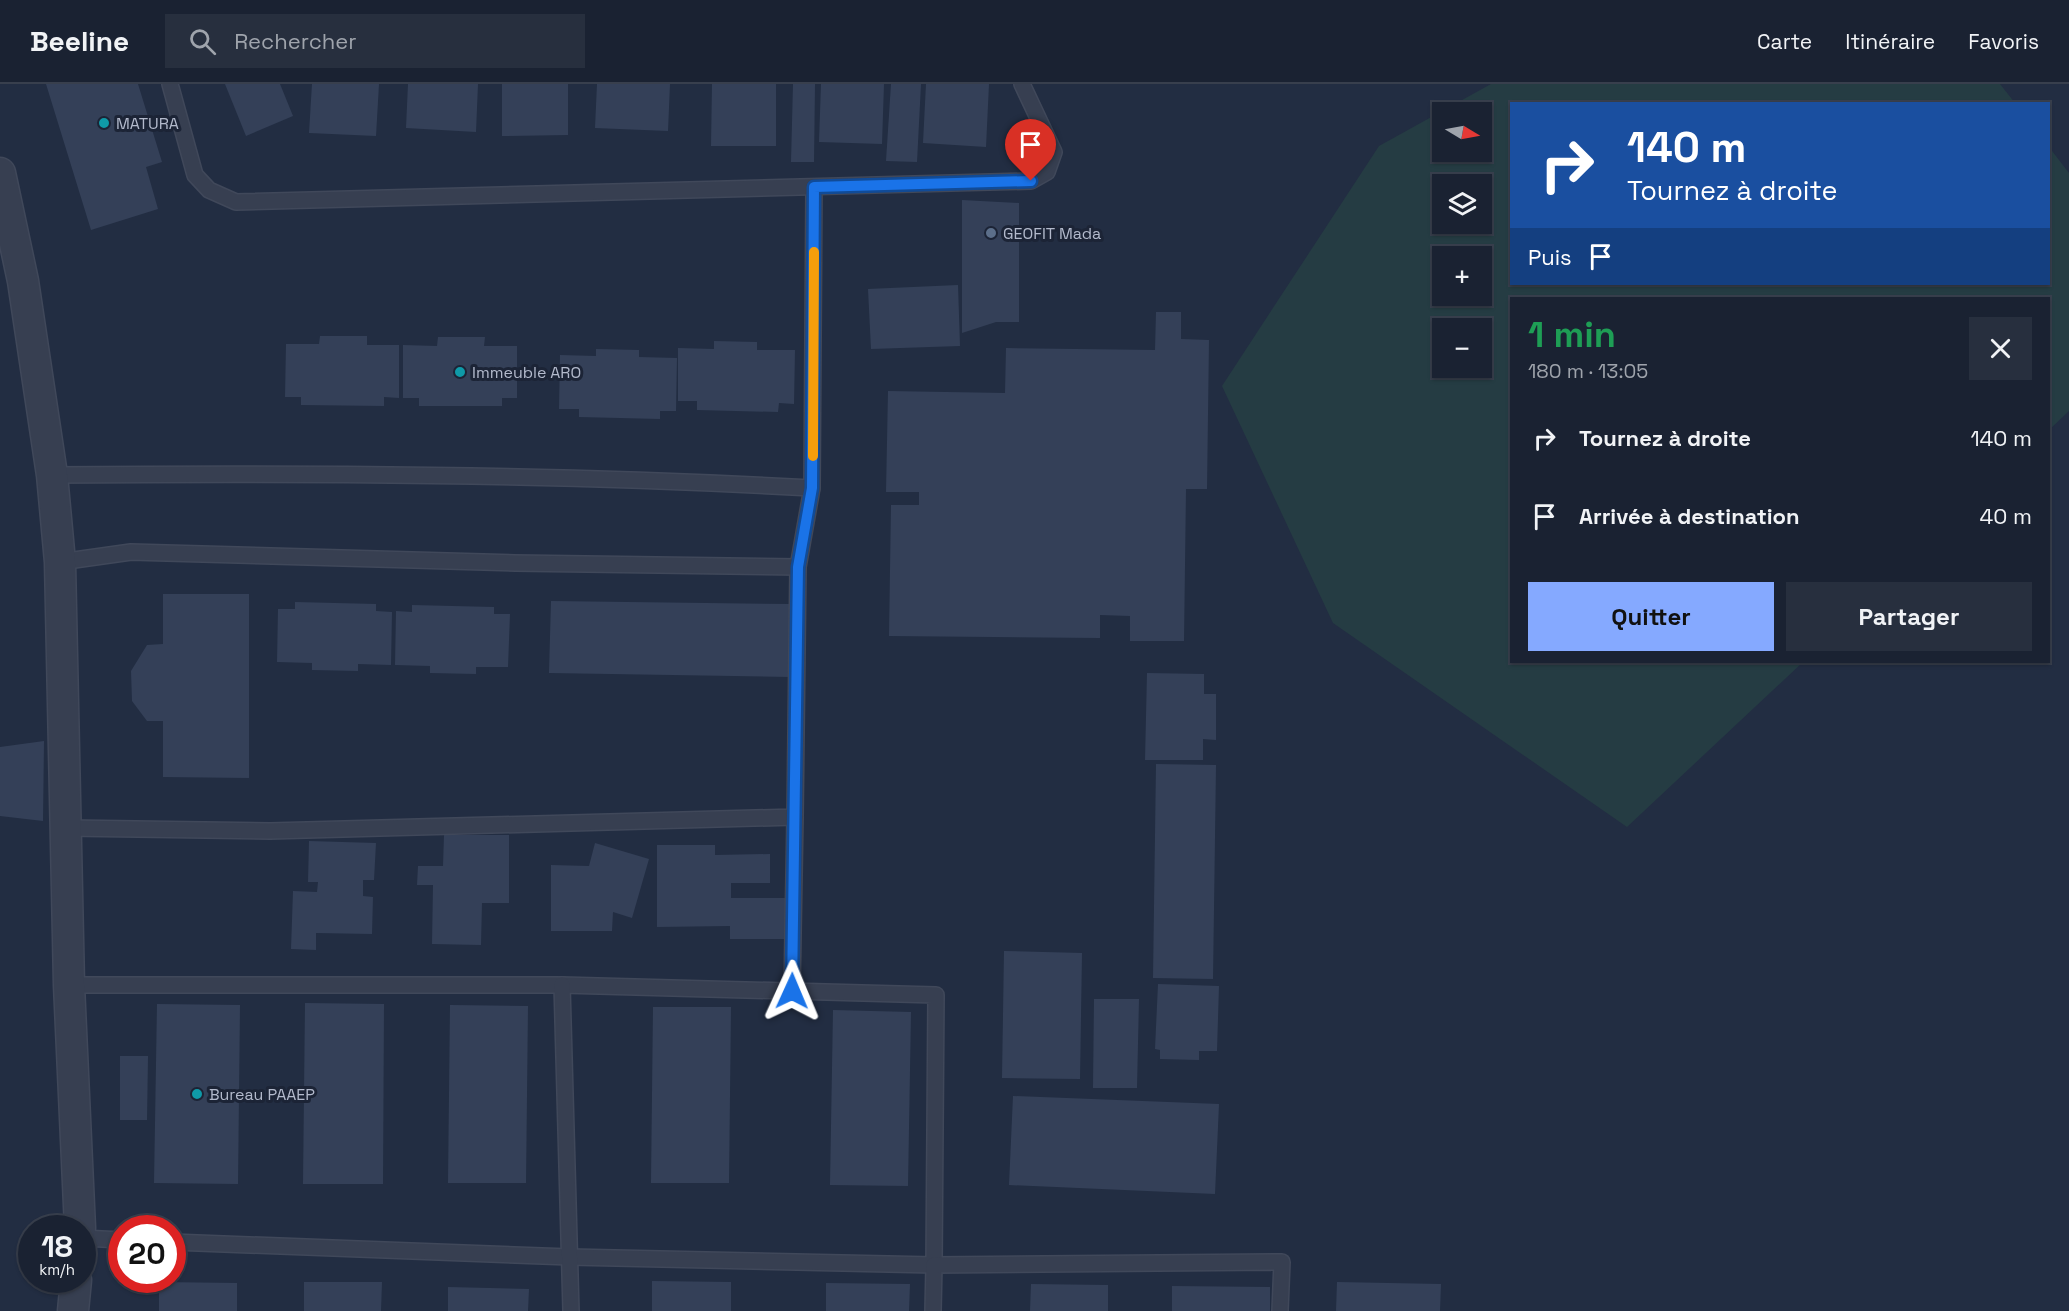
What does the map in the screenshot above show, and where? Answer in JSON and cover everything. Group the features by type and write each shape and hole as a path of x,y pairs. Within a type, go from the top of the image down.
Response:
{"street":[{"path":"0,173 22,281 52,475 60,562 68,828 69,985 79,1215"},
{"path":"73,1311 75,1293"}],"lane":[{"path":"170,84 195,176 209,190 236,202 1031,181 1047,172 1053,152 1022,84"},
{"path":"792,991 798,567 812,488 814,187"},
{"path":"52,475 334,473 687,481 812,488"},
{"path":"60,562 131,552 515,563 798,567"},
{"path":"68,828 270,831 795,817"},
{"path":"69,985 562,985 936,995 933,1311"},
{"path":"562,985 571,1311"},
{"path":"186,1243 570,1257 934,1265 1282,1262 1280,1311"}],"shaded area":[{"path":"1491,84 2000,84 2014,102 1510,102 1510,285 2050,285 2050,148 2069,173 2069,411 2050,429 2050,297 1510,297 1510,663 1802,663 1627,827 1333,623 1222,386 1379,146 1432,117 1432,162 1492,162 1492,102 1458,102"}],"building":[{"name":"MATURA","path":"46,84 138,84 162,162 146,167 158,209 91,230"},
{"path":"225,84 280,84 293,116 246,136"},
{"path":"312,84 379,84 376,136 309,133"},
{"path":"408,84 478,84 476,132 406,128"},
{"path":"502,84 568,84 568,135 502,136"},
{"path":"597,84 670,84 668,131 595,128"},
{"path":"712,84 776,84 776,146 711,146"},
{"path":"793,84 815,84 814,162 791,162"},
{"path":"821,84 884,84 882,144 819,142"},
{"path":"891,84 921,84 917,162 886,161"},
{"path":"926,84 989,84 986,147 923,143"},
{"path":"962,200 1019,203 1019,322 996,322 962,333"},
{"path":"958,285 960,346 871,349 868,289"},
{"path":"1156,312 1181,312 1181,339 1209,340 1207,489 1186,489 1184,641 1130,641 1130,616 1100,615 1100,638 889,636 891,505 919,505 919,492 886,492 888,391 1005,393 1006,348 1155,350"},
{"path":"320,336 367,336 367,345 399,345 399,398 384,397 384,406 301,405 301,397 285,397 286,344 319,344"},
{"name":"Immeuble ARO","path":"438,337 485,337 484,346 517,346 517,398 502,398 502,406 419,406 419,398 403,398 403,345 437,346"},
{"path":"714,341 757,342 757,350 795,350 794,404 779,403 778,412 697,410 697,401 678,401 678,348 714,349"},
{"path":"596,349 639,350 639,357 677,358 676,411 660,411 660,419 579,417 579,409 559,409 560,355 596,356"},
{"path":"163,594 249,594 249,778 163,777 163,721 147,721 132,701 131,671 147,645 163,644"},
{"path":"551,601 791,604 790,677 549,673"},
{"path":"295,602 376,604 376,611 392,612 391,665 358,664 358,671 312,670 312,663 277,662 278,609 295,609"},
{"path":"412,605 494,607 494,614 510,614 508,667 476,667 476,674 430,673 430,666 395,665 396,611 412,612"},
{"path":"1147,673 1204,674 1204,694 1216,694 1216,740 1203,739 1203,760 1145,760"},
{"path":"44,741 43,821 0,816 0,747"},
{"path":"1156,764 1216,765 1213,979 1153,978"},
{"path":"444,835 509,835 509,903 482,903 481,945 432,944 433,885 417,885 418,866 443,866"},
{"path":"309,841 376,843 374,880 363,880 363,896 373,897 372,934 316,933 316,950 291,949 293,891 317,892 318,882 308,882"},
{"path":"595,843 649,859 632,918 613,912 612,931 551,931 551,865 589,866"},
{"path":"657,845 715,845 715,855 770,854 770,883 731,883 731,898 788,898 788,939 730,939 730,926 657,927"},
{"path":"1004,951 1082,953 1080,1079 1002,1078"},
{"path":"1158,984 1219,986 1217,1051 1199,1051 1199,1060 1160,1059 1160,1050 1155,1049"},
{"path":"1094,999 1139,999 1137,1088 1093,1088"},
{"path":"305,1003 384,1004 383,1184 303,1184"},
{"name":"Bureau PAAEP","path":"157,1004 240,1005 238,1184 154,1183"},
{"path":"450,1005 528,1006 526,1183 448,1183"},
{"path":"653,1007 731,1007 729,1183 651,1183"},
{"path":"833,1010 911,1012 908,1186 830,1185"},
{"path":"120,1056 148,1056 147,1120 120,1120"},
{"path":"1013,1096 1219,1104 1215,1194 1009,1185"},
{"path":"652,1281 731,1282 731,1311 652,1311"},
{"path":"186,1282 237,1283 237,1311 159,1311 159,1293 186,1293"},
{"path":"304,1282 382,1282 381,1311 304,1311"},
{"path":"1337,1282 1441,1284 1440,1311 1336,1311"},
{"path":"826,1283 910,1284 909,1311 826,1311"},
{"path":"1031,1284 1108,1285 1108,1311 1030,1311"},
{"path":"1172,1286 1270,1287 1270,1311 1172,1311"},
{"path":"448,1287 529,1289 528,1311 448,1311"}],"slow traffic":[{"path":"813,456 814,252"}],"place":[{"name":"MATURA","path":"104,123"},
{"name":"GEOFIT Mada","path":"991,233"},
{"name":"Immeuble ARO","path":"460,372"},
{"name":"Bureau PAAEP","path":"197,1094"}],"route":[{"path":"792,991 798,567 812,488 814,187 1031,181"}]}
